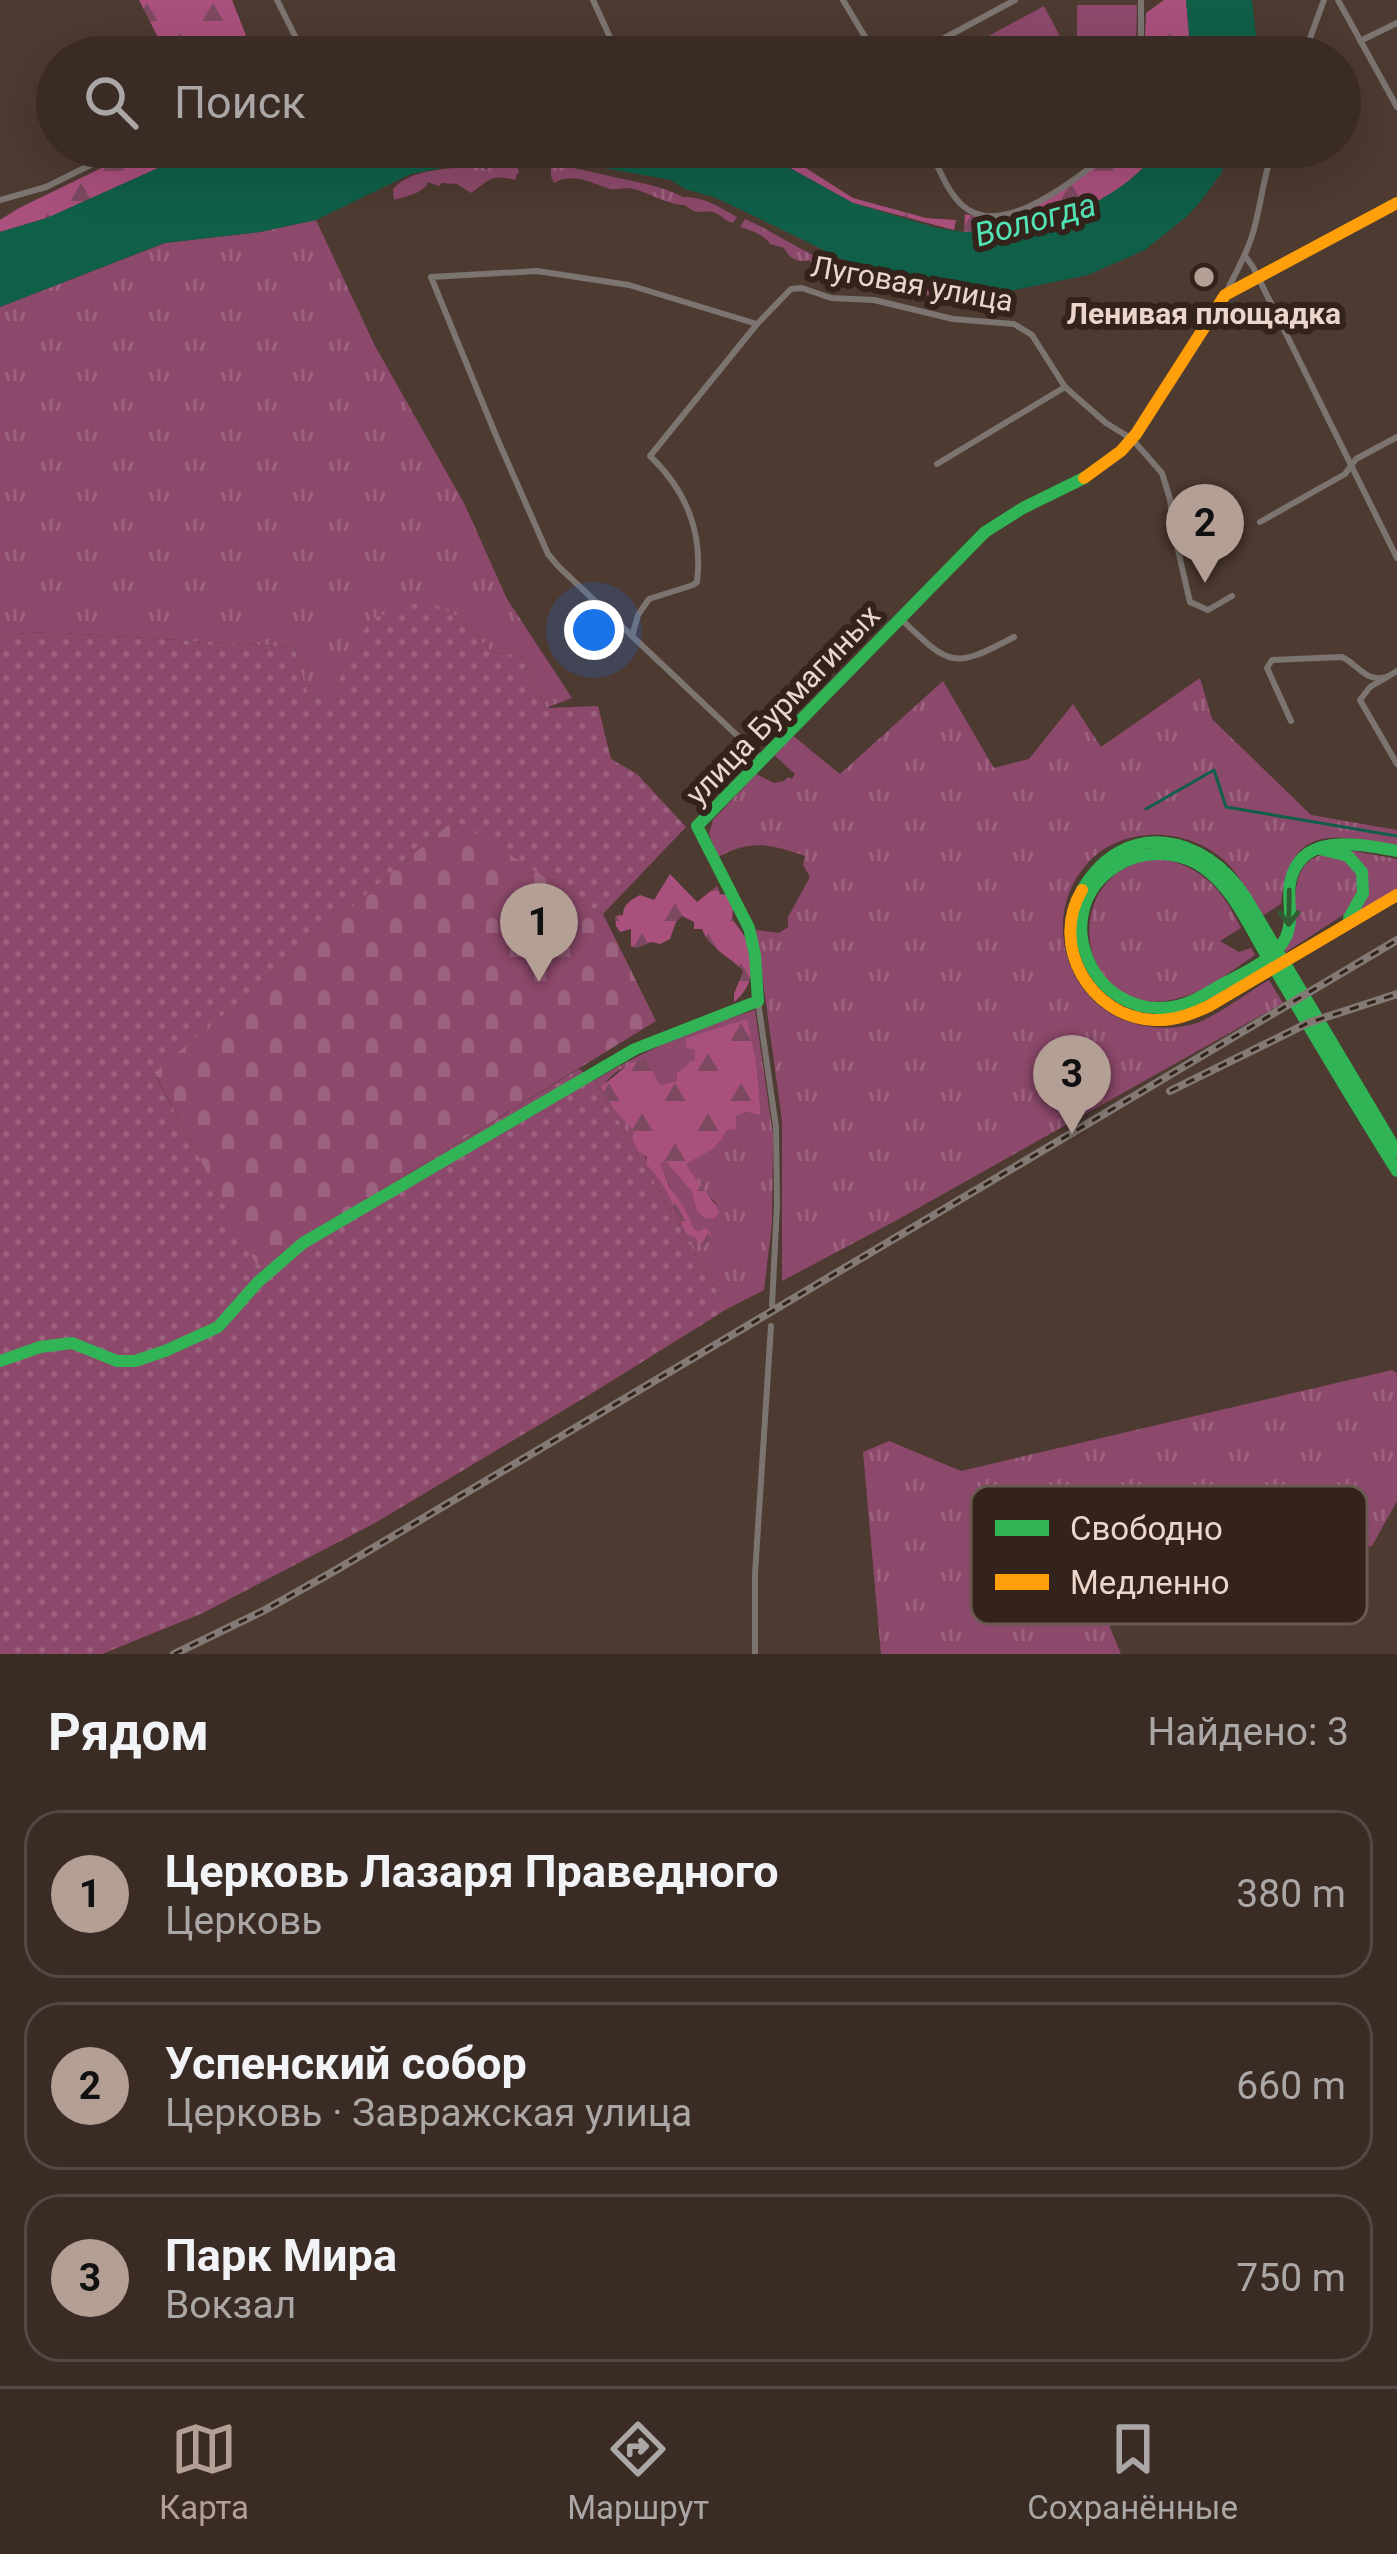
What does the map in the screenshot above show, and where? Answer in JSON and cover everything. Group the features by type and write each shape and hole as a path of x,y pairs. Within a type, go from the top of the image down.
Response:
{"street":[{"path":"277,0 295,36"},
{"path":"593,0 609,36"},
{"path":"843,0 865,36"},
{"path":"948,36 1016,0"},
{"path":"1141,0 1141,36"},
{"path":"1311,36 1324,0"},
{"path":"1338,0 1357,36"},
{"path":"1361,40 1397,22"},
{"path":"1361,43 1397,107"},
{"path":"0,200 46,187 84,168"},
{"path":"939,168 966,209 1004,217 1021,212 1087,168"},
{"name":"улица Бурмагиных","path":"758,1001 749,928 698,826 995,524 1089,476 1132,440 1226,295 1245,256 1266,168"},
{"path":"1226,295 1397,202"},
{"path":"1245,256 1397,558"},
{"path":"632,637 649,599 697,582 697,538 687,506 650,456 757,325 629,285 537,271 431,277 548,554 632,637 761,758"},
{"name":"Луговая улица","path":"757,325 791,289 802,288 831,298 874,300 953,319 1015,324 1032,334 1065,387 1132,440 1162,473 1190,602 1208,610 1232,596"},
{"path":"937,464 1065,387"},
{"path":"1260,522 1345,474 1356,459 1397,437"},
{"path":"901,618 933,649 951,659 970,659 1014,638"},
{"path":"1291,721 1267,668 1272,660 1342,657 1367,677 1387,676"},
{"path":"1397,671 1370,687 1360,700 1397,764"},
{"path":"1253,922 1204,868 1180,856 1153,853 1122,862 1099,880 1087,900 1080,929 1086,960 1113,994 1150,1008 1168,1008 1188,1003 1282,944 1290,925 1292,874 1315,848 1340,842 1397,850"},
{"path":"1395,1157 1332,1053 1253,922 1231,877 1206,854 1181,844 1139,844 1105,859 1082,885 1070,914 1071,951 1082,977 1106,1004 1138,1018 1166,1020 1209,1006 1342,927 1397,895"},
{"path":"1315,848 1346,854 1365,878 1362,902 1342,927"},
{"path":"0,1361 40,1347 72,1343 118,1361 135,1360 205,1334 218,1327 258,1282 303,1244 635,1049 758,1001 776,1127 772,1305"},
{"path":"755,1654 755,1574 771,1326"}],"green space":[{"path":"139,0 232,0 246,36 157,36"},
{"path":"1164,0 1186,0 1189,36 1145,36 1146,13"},
{"path":"1077,5 1137,5 1136,36 1077,36"},
{"path":"1044,6 1060,36 988,36"},
{"path":"102,168 158,168 47,218 0,232 0,220"},
{"path":"518,168 519,173 516,180 491,179 471,193 457,184 428,182 418,192 394,200 393,189 422,173"},
{"path":"551,168 570,168 651,185 704,200 737,217 733,223 713,212 696,212 629,188 610,189 575,178 554,183"},
{"path":"790,168 806,168 853,198 926,218 956,220 954,230 853,203"},
{"path":"1092,168 1142,168 1121,187 1067,218 1024,229 964,232 965,214 992,219 1021,214"},
{"path":"745,219 825,261 884,282 939,293 947,303 932,295 912,296 905,291 900,296 869,280 852,284 842,273 820,275 809,260 794,259 784,248 740,227"},
{"path":"316,220 375,346 464,503 507,599 572,698 546,708 521,655 493,653 456,615 371,619 332,695 308,698 294,647 46,632 0,635 0,307 165,243"},
{"path":"426,600 456,615 493,653 521,655 546,708 598,706 611,759 637,774 686,827 603,914 454,820 154,1073 257,1266 579,1069 595,1080 727,1309 375,1523 203,1613 102,1654 0,1654 0,635 46,632 294,647 309,698 332,694 370,619"},
{"path":"1200,678 1212,719 1311,815 1397,830 1397,845 1353,838 1318,840 1294,859 1281,904 1262,916 1226,862 1193,842 1174,836 1135,837 1100,852 1073,884 1063,924 1070,964 1092,999 1118,1017 1163,1028 1206,1019 1269,980 1283,1003 782,1281 782,1121 756,930 779,933 788,927 788,917 810,877 803,865 805,856 781,849 751,846 718,857 709,834 713,820 756,774 774,783 792,779 795,774 774,755 792,735 840,774 943,681 994,768 1029,759 1073,704 1101,747"},
{"path":"455,819 603,914 656,1021 256,1267 154,1072"},
{"path":"1343,849 1397,859 1397,891 1355,915 1362,907 1359,862"},
{"path":"1330,853 1354,863 1363,883 1354,908 1286,952 1298,878 1314,858"},
{"path":"1161,859 1189,868 1210,882 1241,928 1220,941 1239,952 1251,948 1255,955 1190,995 1165,1001 1134,999 1111,984 1096,962 1090,936 1092,909 1105,885 1128,867"},
{"path":"670,874 697,902 717,886 734,904 732,918 748,942 752,969 748,984 734,1002 743,971 702,929 694,929 694,922 682,916 670,939 637,948 631,946 631,929 620,932 616,926 615,916 623,915 628,903 640,895 654,900"},
{"path":"755,1010 773,1135 772,1223 764,1290 727,1309 595,1080 692,1032","holes":["747,1020 761,1114 736,1116 716,1145 685,1164 717,1204 692,1192 665,1161 660,1162 680,1205 699,1231 686,1234 632,1138 634,1131 602,1088 621,1069 646,1061 660,1085 678,1081 678,1073 695,1061 695,1050 686,1038"]},
{"path":"747,1019 761,1115 736,1116 736,1129 727,1130 714,1147 686,1164 719,1213 713,1219 705,1218 697,1211 692,1192 665,1161 660,1163 694,1229 711,1233 704,1245 686,1234 647,1165 647,1157 638,1151 634,1131 601,1087 630,1063 647,1061 660,1085 677,1081 677,1073 695,1060 695,1050 686,1047 686,1038"},
{"path":"1392,1370 1397,1373 1397,1501 1372,1546 1367,1547 1367,1486 971,1486 971,1624 1110,1624 1121,1654 881,1654 863,1452 889,1441 961,1471"}],"shaded area":[{"path":"1186,0 1252,0 1256,36 1189,33"},
{"path":"158,168 442,168 411,174 316,220 164,243 0,307 0,232 47,218"},
{"path":"604,168 790,168 853,203 964,232 1023,222 1034,228 1104,197 1143,168 1223,168 1186,217 1145,250 1088,275 1005,292 946,287 852,264 671,180"}],"waterway":[{"path":"1146,809 1214,770 1226,807 1397,836"}],"railway":[{"path":"174,1654 336,1570 1397,940"},
{"path":"1170,1091 1308,1023 1397,994"}],"traffic: fast":[{"path":"0,1361 40,1347 72,1343 117,1361 135,1361 218,1327 258,1282 303,1243 635,1049 758,1001 749,928 697,826 985,532 1084,478"},
{"path":"1082,890 1120,851 1142,844 1165,843 1209,859 1246,898 1397,1152"},
{"path":"1397,851 1349,844 1318,848 1306,855 1290,883 1290,923 1281,945 1274,953 1266,959 1258,965 1179,1006 1144,1007 1120,997 1088,959 1082,934 1084,910 1094,886 1126,861 1150,854 1175,855 1208,871 1243,913 1263,949 1270,961 1397,1171"},
{"path":"1320,849 1348,856 1362,872 1363,893 1349,918"}],"traffic: slow":[{"path":"1084,478 1136,434 1225,295 1397,203"},
{"path":"1082,890 1070,933 1082,975 1111,1006 1154,1020 1209,1006 1397,895"}],"place":[{"name":"Ленивая площадка","path":"1204,277"},
{"name":"Успенский собор","path":"1205,583"},
{"name":"Церковь Лазаря Праведного","path":"539,982"},
{"name":"Парк Мира","path":"1072,1134"}],"water label":[{"name":"Вологда","path":"1035,219"}]}
